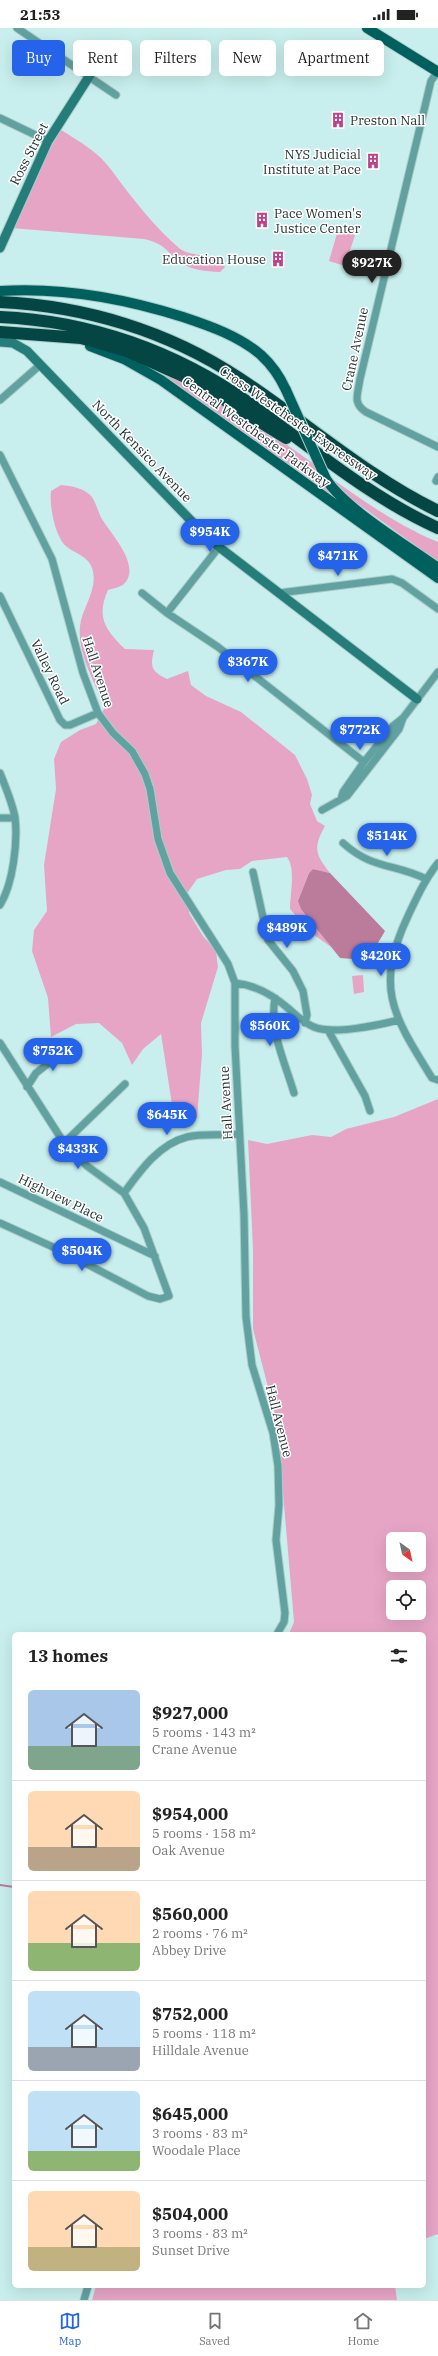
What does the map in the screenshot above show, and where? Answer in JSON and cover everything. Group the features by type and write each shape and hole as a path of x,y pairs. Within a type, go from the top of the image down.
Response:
{"highway":[{"name":"Cross Westchester Expressway","path":"0,302 57,307 99,316 141,329 181,346 238,377 365,468 404,493 438,511"},
{"name":"Cross Westchester Expressway","path":"0,317 54,322 95,331 136,343 174,359 230,390 396,506 438,528"},
{"path":"0,332 81,338 127,351 162,365 192,380 299,447 351,476"}],"main road":[{"path":"367,28 438,71"},
{"name":"Central Westchester Parkway","path":"0,291 49,290 102,296 154,308 195,321 225,332 252,348 269,363 286,390 326,480 332,488 347,503 438,568"},
{"name":"Central Westchester Parkway","path":"43,336 93,347 120,357 152,374 438,578"}],"street":[{"path":"17,28 73,64"},
{"name":"Crane Avenue","path":"438,71 431,82 360,379 357,402 359,407 366,412 438,447"},
{"name":"Ross Street","path":"0,248 48,141 89,76"},
{"path":"91,76 116,95"},
{"path":"0,118 48,141"},
{"name":"North Kensico Avenue","path":"0,342 20,345 202,532 219,547 417,699"},
{"path":"0,400 40,365"},
{"name":"Hall Avenue","path":"0,455 52,558 83,673 98,713 109,729 132,751 145,774 150,790 158,839 170,873 228,964 235,982 239,1134 244,1215 247,1324 252,1365 273,1433 278,1466 276,1540 285,1613 284,1622 278,1632"},
{"path":"167,613 219,547"},
{"path":"279,593 378,580 396,580 438,609"},
{"path":"142,593 167,613 218,647 364,762"},
{"name":"Valley Road","path":"0,596 60,720 67,726 98,713"},
{"path":"341,799 342,792 364,762 393,726 403,718 438,672"},
{"path":"322,810 347,796 399,729 403,718"},
{"path":"0,773 15,818 14,863 5,897 0,905"},
{"path":"0,818 15,818"},
{"path":"343,844 354,853 371,863 426,879"},
{"path":"438,863 426,879 397,940 392,958 390,988 399,1020 432,1078 438,1080"},
{"path":"253,872 268,940 293,971 303,991 307,1014 305,1023"},
{"path":"235,982 256,987 275,998 305,1023 321,1030 378,1026 399,1020"},
{"path":"275,998 272,1014 274,1029 294,1093"},
{"path":"328,1030 365,1096 370,1111"},
{"path":"0,1043 64,1143 87,1166 124,1193 144,1228 169,1292 167,1298 160,1299 148,1296 64,1252 0,1223"},
{"path":"27,1087 36,1073 68,1048"},
{"path":"64,1143 126,1084"},
{"path":"124,1193 151,1159 176,1141 199,1135 219,1136 239,1134"},
{"name":"Highview Place","path":"0,1182 155,1256"},
{"path":"84,2300 87,2288"}],"shaded area":[{"path":"61,130 101,158 150,219 179,248 184,251 217,259 222,262 225,267 220,272 194,269 185,265 157,243 144,239 11,228 50,148"},
{"path":"338,230 355,235 345,266 329,261"},
{"path":"129,356 174,374 266,430 314,464 321,480 337,501 164,376"},
{"path":"331,478 396,521 438,542 438,562 346,495"},
{"path":"61,485 86,491 92,497 102,519 128,560 128,578 123,585 108,590 104,600 104,622 112,636 125,649 154,650 152,661 153,668 167,679 188,671 191,685 206,696 241,712 295,755 307,779 312,795 310,804 317,821 325,826 317,846 317,851 321,861 330,873 313,869 309,873 298,901 331,947 310,932 290,909 292,875 290,862 287,857 252,861 240,869 226,870 197,879 188,892 189,913 203,936 216,951 218,967 201,1023 202,1054 197,1118 188,1125 180,1122 173,1111 161,1034 143,1049 132,1065 122,1043 99,1023 76,1024 51,1037 48,998 32,951 34,930 47,911 44,865 56,789 54,759 61,742 80,730 96,724 105,707 84,657 80,636 81,619 92,591 94,576 88,561 63,543 56,529 52,512 51,491"},
{"path":"313,869 330,873 385,931 376,946 368,955 350,959 340,958 301,909 298,901 309,873"},
{"path":"363,975 364,992 354,994 352,976"},
{"path":"438,1099 438,2234 426,2238 426,1632 290,1632 294,1622 277,1422 253,1329 253,1249 248,1140 267,1144 312,1135 331,1137 346,1129 394,1117"},
{"path":"95,2288 395,2288 397,2300 92,2300"}],"waterway":[{"path":"0,1885 12,1887"}],"place":[{"name":"Preston Nall","path":"338,120"},
{"name":"NYS Judicial Institute at Pace","path":"373,161"},
{"name":"Pace Women's Justice Center","path":"262,220"},
{"name":"Education House","path":"278,259"}]}
